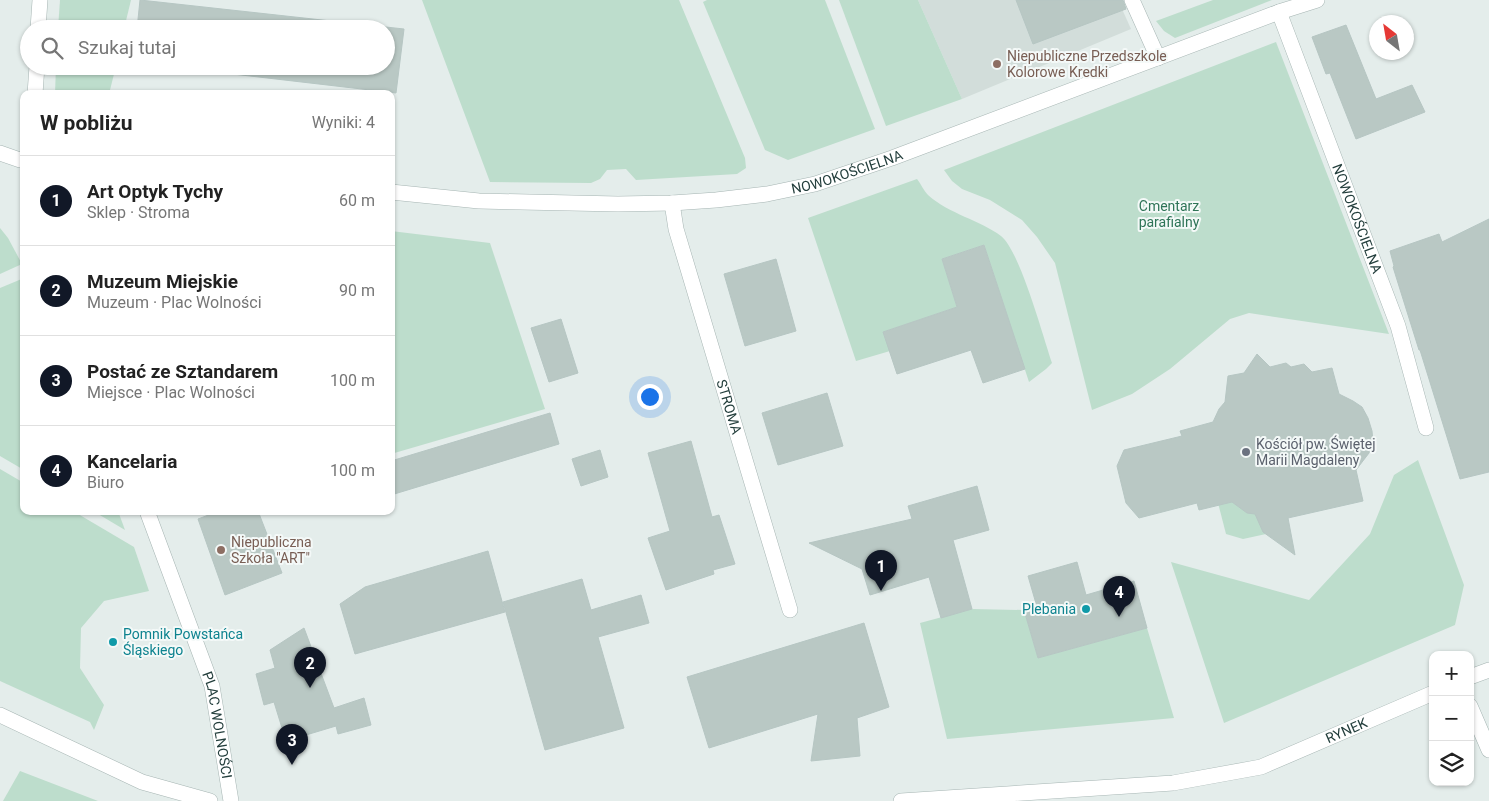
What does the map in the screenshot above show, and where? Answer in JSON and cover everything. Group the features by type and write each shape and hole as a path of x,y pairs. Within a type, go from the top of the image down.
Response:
{"street":[{"path":"39,20 40,0"},
{"path":"1132,0 1158,58"},
{"name":"NOWOKOŚCIELNA","path":"395,192 479,201 618,204 672,203 767,194 816,184 892,158 1278,12 1317,0"},
{"name":"NOWOKOŚCIELNA","path":"1278,12 1398,326 1426,428"},
{"path":"35,90 36,75"},
{"path":"0,152 20,158"},
{"name":"STROMA","path":"672,203 676,229 790,610"},
{"name":"PLAC WOLNOŚCI","path":"148,515 212,686 231,801"},
{"path":"1474,676 1489,670"},
{"name":"RYNEK","path":"902,801 1172,783 1260,767 1429,695"},
{"path":"1474,715 1489,750"},
{"path":"0,716 142,782 210,801"}],"shaded area":[{"name":"Niepubliczne Przedszkole Kolorowe Kredki","path":"918,0 1118,0 1131,29 962,99"}],"green space":[{"path":"60,0 131,0 126,20 59,20"},
{"path":"422,0 679,0 745,158 746,168 737,174 636,180 626,169 607,170 600,179 591,183 490,182"},
{"path":"707,0 825,0 875,129 788,160 765,150 703,2"},
{"path":"839,0 918,0 962,99 886,126"},
{"path":"1213,0 1272,0 1175,38 1164,31 1156,21"},
{"name":"Cmentarz parafialny","path":"1276,42 1389,334 1249,313 1230,319 1170,369 1132,394 1092,410 1055,263 1037,237 1022,220 990,200 962,189 952,181 944,170"},
{"path":"56,75 114,75 110,90 55,90"},
{"path":"917,179 936,202 993,230 1001,236 1016,259 1037,315 1052,363 1029,382 984,245 942,259 957,307 883,332 890,351 856,361 808,218"},
{"path":"0,228 8,238 20,260 20,265 0,274"},
{"path":"395,231 490,243 545,409 395,453"},
{"path":"20,280 20,468 0,456 0,288"},
{"path":"1418,460 1464,585 1455,625 1224,723 1171,562 1309,600 1370,534 1394,475"},
{"path":"0,469 20,481 20,515 80,515 134,547 149,591 104,601 81,628 80,668 104,705 94,730 90,722 0,681"},
{"path":"1253,490 1266,534 1243,539 1226,534 1217,499"},
{"path":"100,515 119,515 125,530"},
{"path":"972,609 1024,610 1038,658 1147,628 1174,718 947,739 920,623"},
{"path":"20,771 98,801 3,801"}],"building":[{"path":"140,0 322,20 138,20"},
{"path":"1016,0 1123,0 1126,9 1033,44"},
{"path":"1346,25 1376,99 1412,85 1425,112 1356,139 1330,73 1326,74 1312,37"},
{"path":"395,28 404,29 396,93 395,90 370,90 241,75 395,75"},
{"path":"1489,219 1489,472 1460,479 1393,267 1390,251 1439,234 1442,242"},
{"path":"984,245 1025,369 983,383 971,350 897,374 883,332 957,307 942,259"},
{"path":"776,259 796,331 745,346 724,274"},
{"path":"561,319 578,373 549,382 531,328"},
{"name":"Kościół pw. Świętej Marii Magdaleny","path":"1257,354 1270,367 1286,363 1291,367 1304,364 1312,372 1332,368 1339,394 1362,407 1372,431 1373,442 1369,453 1356,470 1363,501 1288,518 1295,555 1263,532 1255,514 1247,513 1232,502 1199,510 1197,503 1139,518 1126,503 1117,466 1124,450 1182,436 1180,431 1213,422 1219,409 1225,402 1228,376 1244,373"},
{"path":"827,393 843,446 778,465 762,413"},
{"path":"550,413 559,444 395,494 395,460"},
{"path":"691,441 712,517 719,515 735,564 713,570 714,574 666,590 648,538 670,531 648,453"},
{"path":"600,450 608,477 581,486 572,459"},
{"path":"977,486 989,530 953,540 972,609 941,618 929,577 870,595 862,569 809,543 912,519 908,506"},
{"path":"208,515 260,515 282,573 225,595 198,519"},
{"path":"488,551 505,612 355,654 340,604 365,587"},
{"name":"Plebania","path":"1077,562 1086,595 1134,581 1147,628 1038,658 1024,610 1037,607 1028,576"},
{"path":"582,579 591,610 641,595 649,623 598,637 624,728 545,750 503,602"},
{"path":"864,623 889,707 857,718 860,756 811,761 818,714 709,748 687,677"},
{"path":"304,628 334,708 364,698 371,725 338,734 336,726 286,741 274,702 264,705 256,674 275,668 270,650"}],"place":[{"name":"Niepubliczne Przedszkole Kolorowe Kredki","path":"997,64"},
{"name":"Kościół pw. Świętej Marii Magdaleny","path":"1246,452"},
{"name":"Niepubliczna Szkoła \"ART\"","path":"221,550"},
{"name":"Art Optyk Tychy","path":"881,591"},
{"name":"Plebania","path":"1086,609"},
{"name":"Kancelaria","path":"1119,617"},
{"name":"Pomnik Powstańca Śląskiego","path":"113,642"},
{"name":"Muzeum Miejskie","path":"310,688"},
{"name":"Postać ze Sztandarem","path":"292,765"}]}
